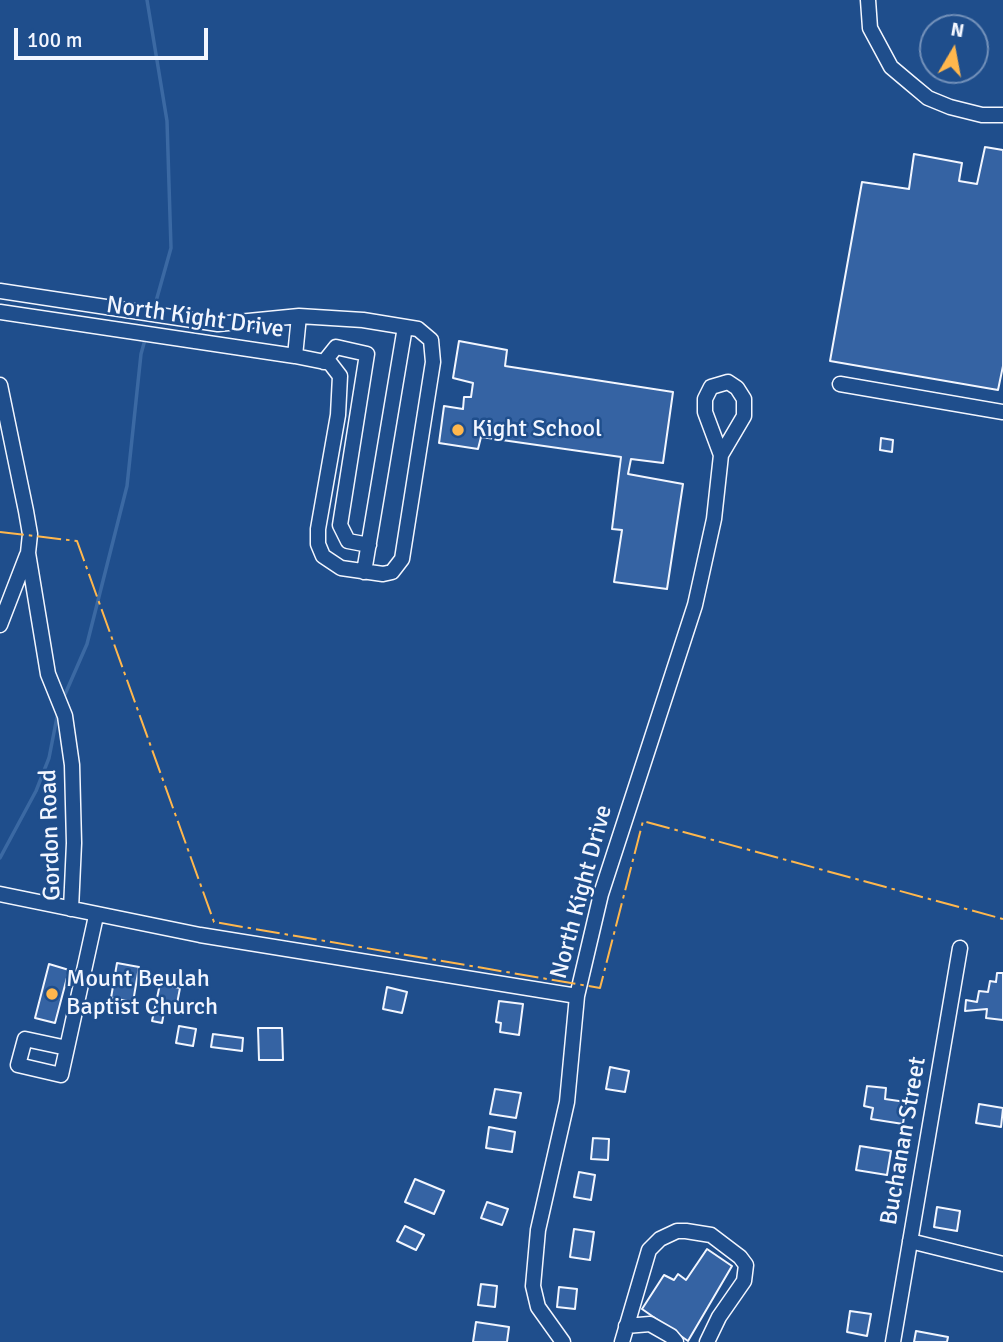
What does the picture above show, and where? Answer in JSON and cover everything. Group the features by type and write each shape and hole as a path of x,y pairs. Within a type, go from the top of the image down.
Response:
{"street":[{"path":"868,0 870,28 891,67 928,98 982,115 1003,115"},
{"name":"North Kight Drive","path":"0,291 218,324 299,316 295,356 0,312"},
{"path":"295,356 324,362 335,368 340,376 341,388 318,544 323,556 332,564 364,572 392,572 402,559 434,349 426,334 405,327 363,320 299,316"},
{"path":"364,572 405,327"},
{"path":"324,362 336,348 367,354 340,525 348,541 369,545"},
{"path":"840,384 1003,412"},
{"name":"Gordon Road","path":"0,385 30,534 28,553 48,674 65,716 72,765 74,843 71,909 200,936 577,996"},
{"name":"North Kight Drive","path":"563,1342 538,1307 533,1286 538,1230 567,1102 577,996 601,894 695,605 714,519 721,455"},
{"path":"0,625 28,553"},
{"path":"0,894 71,909"},
{"path":"67,1048 96,916"},
{"name":"Buchanan Street","path":"893,1342 960,948"},
{"path":"622,1342 649,1250 660,1239 677,1231 711,1235 740,1257 746,1265 744,1281 719,1317 707,1342"},
{"path":"910,1241 1003,1264"},
{"path":"626,1326 650,1324 676,1342"}],"building":[{"path":"985,147 1003,150 1003,366 998,390 830,361 862,182 909,189 914,154 962,163 959,181 977,184"},
{"path":"459,341 507,350 505,366 673,392 663,463 631,459 628,474 683,484 667,589 614,582 622,530 612,529 621,457 481,437 478,449 439,443 444,406 463,409 464,397 471,397 473,383 453,378"},
{"path":"881,438 893,440 892,452 880,450"},
{"path":"117,963 139,967 133,1002 111,998"},
{"name":"Mount Beulah Baptist Church","path":"49,964 69,970 55,1023 35,1018"},
{"path":"997,973 1003,973 1003,1020 986,1018 987,1009 965,1011 966,1000 977,1002 979,991 988,992 990,981 996,982"},
{"path":"160,984 180,988 175,1014 164,1012 162,1023 152,1021"},
{"path":"387,987 407,992 402,1013 383,1009"},
{"path":"499,1001 523,1004 519,1035 500,1032 501,1023 496,1022"},
{"path":"179,1026 196,1029 193,1046 176,1043"},
{"path":"258,1028 282,1028 283,1060 259,1060"},
{"path":"213,1034 243,1038 242,1051 211,1047"},
{"path":"610,1067 629,1071 625,1092 606,1089"},
{"path":"867,1086 886,1088 885,1099 906,1102 903,1124 871,1119 873,1108 864,1106"},
{"path":"495,1089 521,1093 516,1118 490,1114"},
{"path":"979,1104 1003,1108 1001,1127 976,1123"},
{"path":"489,1127 515,1132 512,1152 486,1148"},
{"path":"593,1138 609,1139 608,1160 591,1159"},
{"path":"860,1146 891,1151 887,1175 856,1170"},
{"path":"579,1172 595,1175 591,1200 574,1197"},
{"path":"415,1179 444,1191 434,1214 405,1202"},
{"path":"487,1202 508,1209 502,1225 481,1218"},
{"path":"937,1207 960,1211 957,1231 934,1227"},
{"path":"405,1226 424,1235 416,1250 397,1241"},
{"path":"574,1229 594,1232 590,1260 570,1257"},
{"path":"707,1249 732,1266 688,1341 642,1309 664,1275 674,1280 678,1274 686,1280"},
{"path":"481,1284 497,1286 495,1307 478,1305"},
{"path":"559,1287 577,1289 575,1309 557,1307"},
{"path":"850,1311 871,1314 867,1336 847,1332"},
{"path":"476,1322 509,1327 507,1342 473,1342"},
{"path":"916,1331 948,1337 947,1342 914,1342"}],"waterway":[{"path":"147,0 167,121 171,248 153,312"},
{"path":"63,699 87,644 127,486 141,354 146,336"},
{"path":"0,858 36,791 49,758 58,712"}],"power":[{"path":"0,532 77,541 214,922 600,988 643,821 1003,919"}],"place":[{"name":"Kight School","path":"458,430"},
{"name":"Mount Beulah Baptist Church","path":"52,994"}]}
